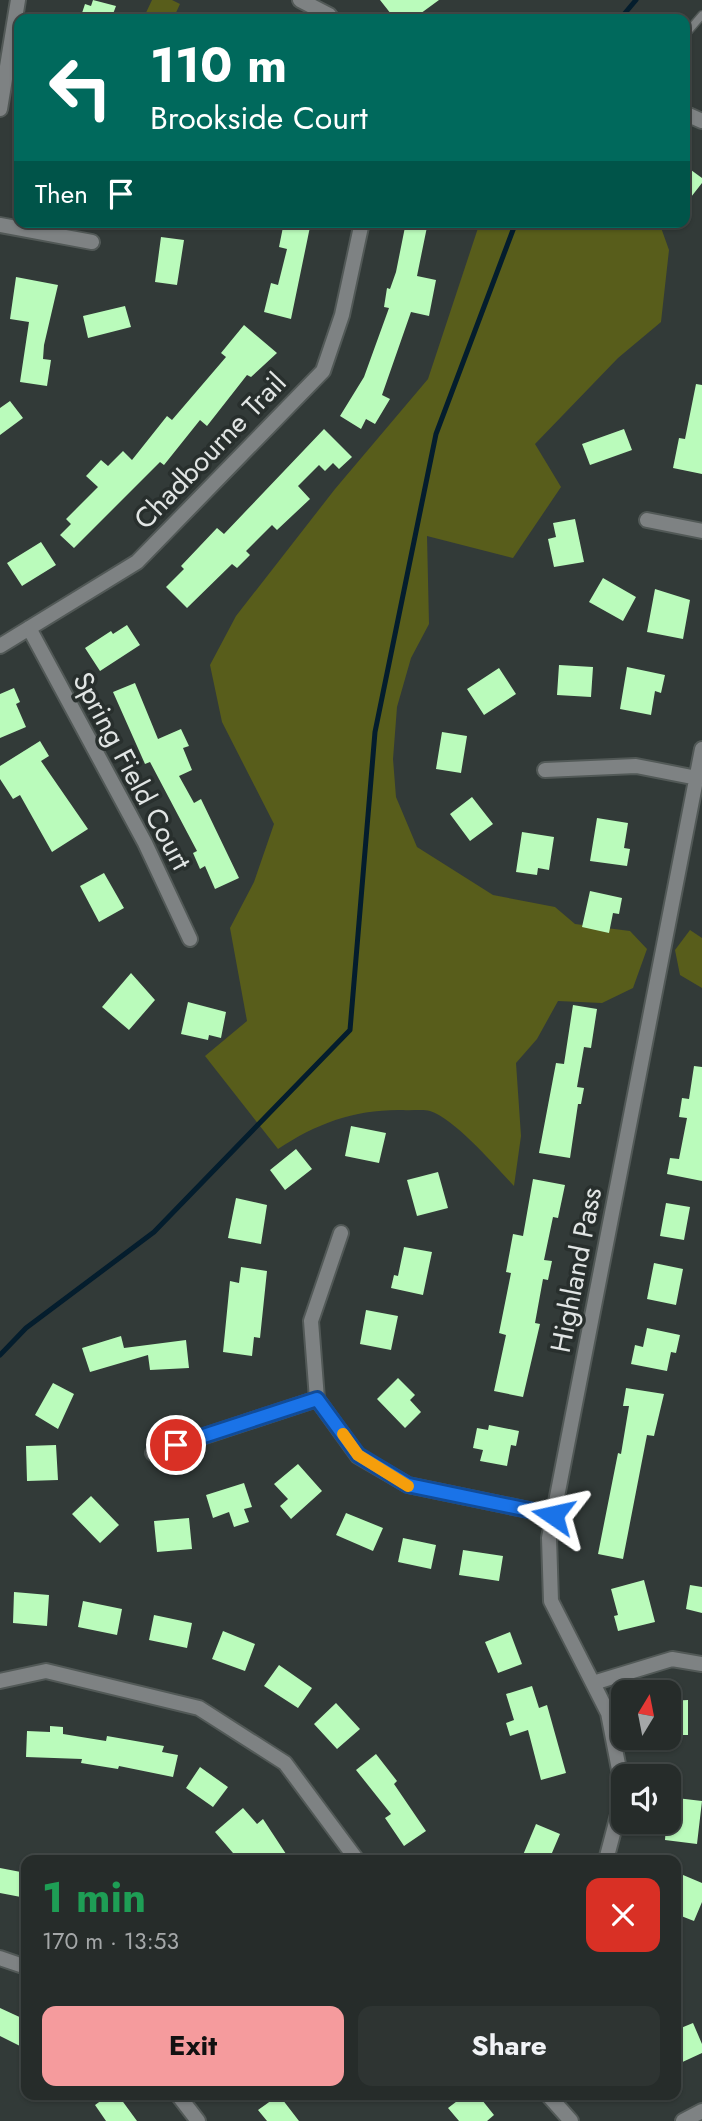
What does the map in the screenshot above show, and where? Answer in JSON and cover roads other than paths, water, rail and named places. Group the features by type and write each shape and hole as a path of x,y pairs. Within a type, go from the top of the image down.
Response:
{"street":[{"path":"300,0 327,14"},
{"path":"0,108 14,24"},
{"path":"16,228 92,242"},
{"name":"Chadbourne Trail","path":"0,646 137,562 323,371 342,315 361,228"},
{"path":"647,520 702,531"},
{"name":"Spring Field Court","path":"29,628 145,843 190,939"},
{"name":"Highland Pass","path":"618,1764 608,1713 551,1601 549,1538 702,749"},
{"path":"545,770 636,766 697,778"},
{"path":"341,1233 311,1321 317,1399 358,1455 408,1485 553,1515"},
{"path":"153,1453 317,1399"},
{"path":"593,1683 671,1659 702,1664"},
{"path":"0,1681 46,1671 199,1708 285,1763 352,1855"},
{"path":"607,1855 613,1834"},
{"path":"0,1958 21,1965"},
{"path":"182,2100 198,2121"},
{"path":"553,2100 572,2121"},
{"path":"683,2121 702,2111"}],"lane":[{"path":"690,29 702,15"}],"waterway":[{"path":"624,14 636,0"},
{"path":"0,1355 26,1328 154,1232 350,1030 375,732 436,434 514,228"}]}
